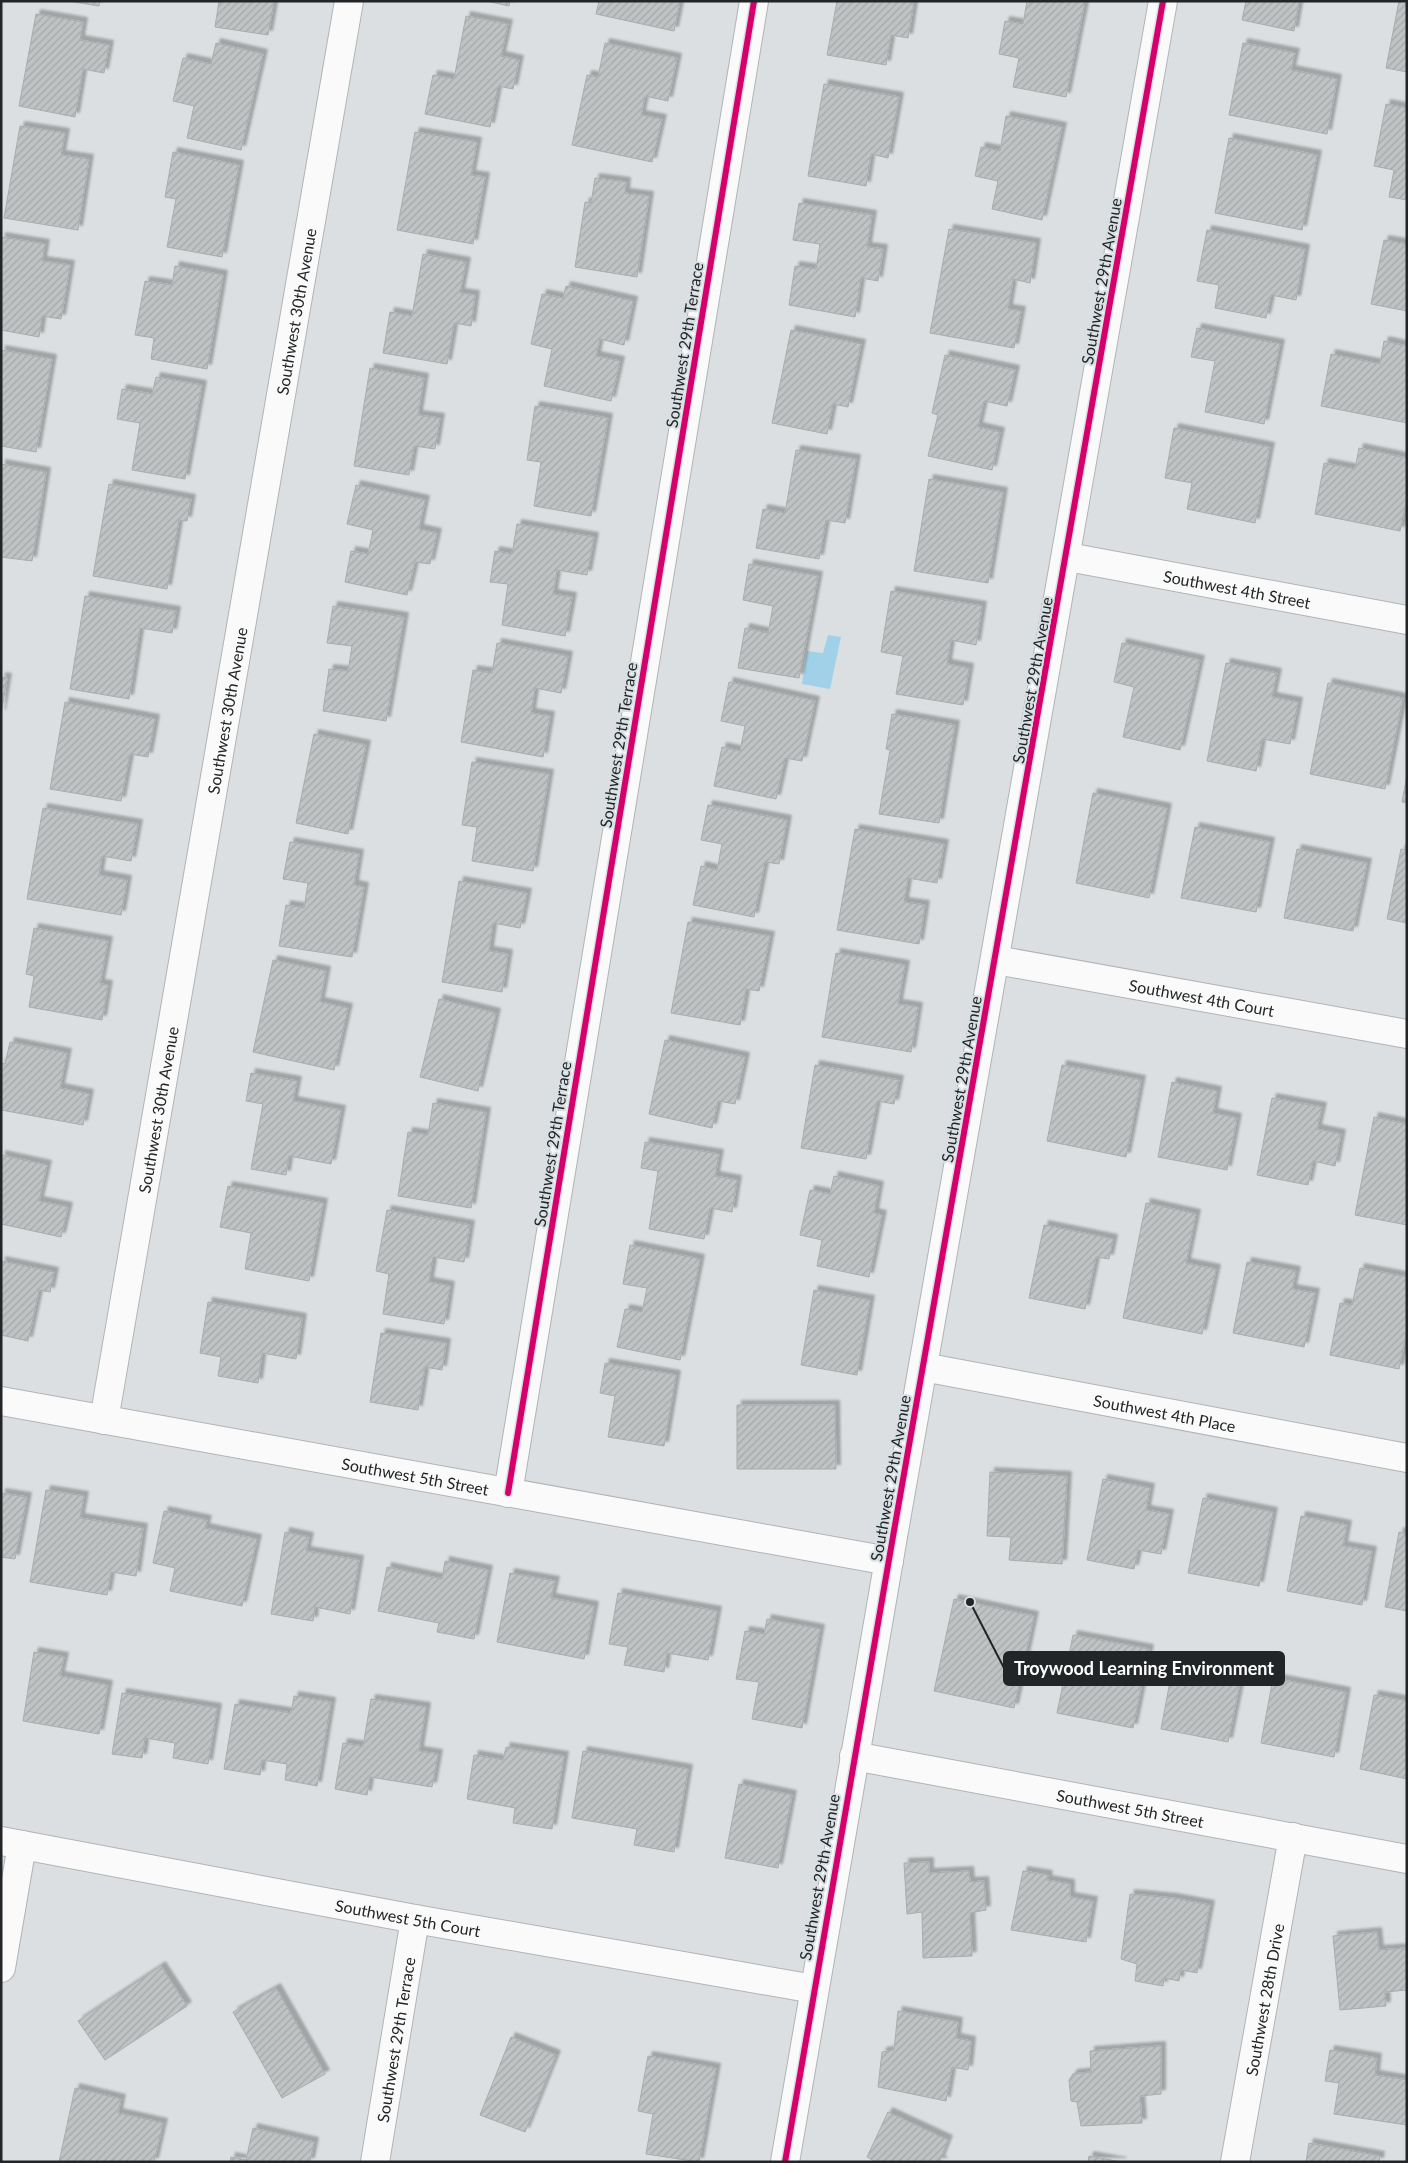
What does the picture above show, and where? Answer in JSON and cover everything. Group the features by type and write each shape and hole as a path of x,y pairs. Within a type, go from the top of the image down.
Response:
{"street":[{"name":"Southwest 30th Avenue","path":"104,1420 349,1"},
{"name":"Southwest 29th Terrace","path":"508,1493 754,1"},
{"name":"Southwest 29th Avenue","path":"785,2162 854,1756 1068,557 1163,1"},
{"name":"Southwest 4th Street","path":"1068,557 1407,620"},
{"name":"Southwest 4th Court","path":"996,960 1407,1034"},
{"name":"Southwest 4th Place","path":"923,1367 1407,1458"},
{"name":"Southwest 5th Street","path":"1,1401 889,1561"},
{"name":"Southwest 5th Street","path":"854,1756 1407,1859"},
{"name":"Southwest 28th Drive","path":"1235,2162 1292,1837"},
{"name":"Southwest 5th Court","path":"12,1843 415,1919 814,1989"},
{"path":"1,1968 12,1843"},
{"name":"Southwest 29th Terrace","path":"374,2162 415,1919"}],"water":[{"path":"828,635 841,637 830,689 802,684 807,651 823,653"}],"building":[{"path":"68,1 100,1 99,6"},
{"path":"219,1 274,1 268,35 215,27"},
{"path":"486,1 510,1 509,6"},
{"path":"599,1 680,1 674,31 596,14"},
{"path":"837,1 914,1 908,38 891,35 886,65 827,55"},
{"path":"1027,1 1085,1 1066,97 1013,87 1019,58 999,54 1005,21 1023,24"},
{"path":"1246,1 1299,1 1294,31 1242,20"},
{"path":"1399,1 1407,1 1407,72 1386,68"},
{"path":"36,14 83,22 80,40 109,45 104,73 83,69 75,117 19,106"},
{"path":"466,16 508,24 501,56 519,60 513,89 498,86 490,127 425,114 433,75 454,79"},
{"path":"216,43 263,54 241,150 187,138 194,106 173,101 183,58 211,64"},
{"path":"605,43 677,58 668,101 645,96 641,115 662,119 652,162 572,145 587,75 598,77"},
{"path":"1243,43 1295,53 1291,70 1337,79 1327,134 1229,115"},
{"path":"824,84 899,97 888,158 871,154 866,186 808,176"},
{"path":"1386,104 1407,108 1407,200 1389,197 1394,170 1374,166"},
{"path":"1006,116 1062,127 1042,220 992,209 998,181 975,176 981,147 1000,151"},
{"path":"20,126 65,133 61,155 89,159 78,230 4,218"},
{"path":"415,132 477,142 471,175 485,177 473,244 397,230"},
{"path":"1229,138 1317,155 1302,230 1215,213"},
{"path":"173,152 239,165 222,257 167,247 176,199 165,197"},
{"path":"595,178 626,182 625,193 649,196 637,277 575,267 585,202 591,203"},
{"path":"799,203 872,215 867,247 883,249 878,281 861,278 855,317 789,305 795,266 816,269 820,244 793,240"},
{"path":"949,229 1036,243 1030,283 1013,279 1008,309 1021,311 1014,348 930,333"},
{"path":"1207,230 1305,249 1296,300 1271,295 1266,318 1215,308 1219,285 1197,281"},
{"path":"1,237 45,244 42,261 70,265 61,319 42,316 39,337 1,330"},
{"path":"1384,240 1407,244 1407,311 1371,304"},
{"path":"423,254 466,262 460,293 475,295 471,326 454,323 447,364 383,353 390,312 412,316"},
{"path":"175,266 223,275 207,369 151,359 154,338 135,335 145,281 172,285"},
{"path":"566,286 633,301 624,345 600,339 596,356 620,361 611,401 544,386 552,349 531,344 542,294 563,298"},
{"path":"1197,328 1280,344 1264,424 1205,412 1215,361 1191,357"},
{"path":"791,330 861,344 848,407 833,404 827,434 772,423"},
{"path":"1384,341 1407,346 1407,423 1321,406 1331,354 1380,364"},
{"path":"1,350 52,359 36,452 1,446"},
{"path":"945,355 1015,370 1007,406 984,401 978,427 1000,432 992,470 928,456 938,415 932,413"},
{"path":"370,368 424,378 418,415 440,418 435,449 414,446 409,475 354,466"},
{"path":"156,377 202,385 185,479 132,470 140,423 117,419 122,389 152,394"},
{"path":"535,406 608,418 591,516 534,506 541,462 527,460"},
{"path":"1174,428 1270,447 1255,523 1187,509 1192,483 1165,478"},
{"path":"1359,448 1407,458 1407,498 1400,531 1315,514 1324,463 1355,469"},
{"path":"796,450 856,459 845,523 826,520 819,559 756,548 763,509 785,513"},
{"path":"1,464 46,472 32,561 1,557"},
{"path":"929,479 1003,492 988,583 914,571"},
{"path":"109,484 191,499 187,521 179,520 167,589 93,576"},
{"path":"356,485 425,500 419,529 437,533 430,564 415,562 407,595 345,582 351,551 368,554 373,530 347,524"},
{"path":"517,524 594,537 587,575 557,570 553,594 572,597 565,636 502,625 508,584 490,582 495,551 512,554"},
{"path":"749,564 818,576 799,678 738,668 745,628 768,633 773,606 743,600"},
{"path":"891,591 982,606 976,645 951,640 947,664 969,668 963,705 896,694 903,656 881,652"},
{"path":"85,596 176,611 172,633 140,628 129,699 70,689"},
{"path":"333,606 404,617 386,721 323,711 329,669 348,671 352,646 327,643"},
{"path":"497,643 568,656 561,693 535,688 531,713 550,716 543,757 461,742 473,670 492,673"},
{"path":"1122,643 1200,660 1180,750 1123,737 1134,687 1114,682"},
{"path":"1226,663 1277,673 1272,697 1298,702 1290,744 1262,739 1256,771 1207,761"},
{"path":"1,677 7,678 1,714"},
{"path":"729,682 815,701 802,761 785,758 776,799 714,786 722,747 740,751 745,726 721,721"},
{"path":"1328,683 1403,698 1385,789 1310,774"},
{"path":"65,702 155,719 148,757 130,754 121,801 50,789"},
{"path":"892,714 955,725 939,823 879,814 890,750 886,749"},
{"path":"314,734 366,745 348,834 296,823"},
{"path":"472,762 549,774 533,871 472,861 477,827 462,825"},
{"path":"1407,775 1407,803 1402,802"},
{"path":"1093,793 1167,808 1149,898 1076,883"},
{"path":"708,805 787,820 779,864 765,862 754,917 693,905 701,866 717,870 722,844 701,840"},
{"path":"43,808 138,824 131,861 102,856 99,875 127,880 121,915 27,899"},
{"path":"1195,827 1270,842 1256,912 1181,898"},
{"path":"855,829 944,844 937,883 908,878 904,902 925,905 919,944 837,930"},
{"path":"290,842 359,854 354,885 364,887 352,957 279,946 286,905 304,908 308,883 283,879"},
{"path":"1297,849 1367,863 1353,931 1284,918"},
{"path":"1401,849 1407,850 1407,923 1387,919"},
{"path":"459,881 527,893 520,928 493,923 489,951 508,954 502,992 442,982"},
{"path":"688,922 770,936 759,991 746,989 740,1025 671,1013"},
{"path":"34,928 108,941 100,984 108,985 102,1020 29,1007 34,976 26,974"},
{"path":"836,953 905,965 898,1004 918,1007 911,1052 822,1037"},
{"path":"273,960 326,971 320,1002 348,1008 334,1070 253,1052"},
{"path":"439,999 496,1013 478,1091 420,1077"},
{"path":"665,1040 745,1057 735,1104 718,1101 712,1128 649,1114"},
{"path":"10,1042 67,1053 60,1088 89,1094 83,1125 1,1110 1,1063 5,1064"},
{"path":"815,1065 899,1080 894,1104 877,1101 866,1159 801,1148"},
{"path":"1062,1065 1141,1080 1126,1157 1047,1141"},
{"path":"251,1073 297,1081 293,1101 341,1110 331,1164 289,1156 286,1175 251,1169 263,1104 246,1101"},
{"path":"1172,1082 1217,1091 1213,1113 1237,1118 1227,1170 1158,1157"},
{"path":"1272,1098 1322,1107 1317,1129 1341,1134 1335,1166 1313,1161 1308,1185 1257,1175"},
{"path":"433,1103 486,1112 471,1208 398,1196 408,1132 428,1135"},
{"path":"1374,1117 1407,1124 1407,1225 1355,1215"},
{"path":"645,1142 719,1154 715,1176 737,1180 732,1212 710,1208 704,1239 649,1229 658,1171 641,1168"},
{"path":"1,1155 47,1165 39,1201 68,1207 61,1237 1,1224"},
{"path":"834,1176 879,1186 874,1213 882,1215 869,1277 817,1266 822,1240 800,1235 810,1190 830,1194"},
{"path":"228,1186 323,1203 309,1281 245,1269 251,1233 220,1227"},
{"path":"1146,1203 1196,1214 1186,1263 1216,1269 1202,1334 1123,1318"},
{"path":"387,1210 470,1225 464,1262 433,1257 429,1282 450,1286 444,1324 383,1314 389,1274 376,1271"},
{"path":"1044,1225 1113,1239 1109,1259 1096,1257 1085,1309 1029,1298"},
{"path":"630,1245 700,1259 680,1360 617,1347 625,1309 642,1312 647,1288 623,1284"},
{"path":"1,1261 54,1272 50,1292 39,1290 28,1341 1,1335"},
{"path":"1247,1262 1296,1271 1292,1289 1315,1293 1304,1347 1233,1333"},
{"path":"1360,1268 1407,1277 1407,1330 1399,1369 1330,1355 1340,1303 1352,1305"},
{"path":"814,1290 870,1300 857,1375 801,1365"},
{"path":"208,1302 302,1318 296,1359 262,1353 258,1383 218,1376 221,1357 200,1353"},
{"path":"381,1333 446,1343 442,1370 425,1367 418,1410 370,1402"},
{"path":"605,1363 676,1375 664,1446 608,1437 615,1396 600,1393"},
{"path":"737,1405 835,1405 836,1469 737,1469"},
{"path":"990,1472 1067,1476 1062,1564 1009,1560 1011,1537 987,1536"},
{"path":"1103,1479 1150,1488 1146,1510 1169,1514 1161,1554 1138,1550 1134,1569 1087,1560"},
{"path":"46,1490 84,1496 80,1518 143,1528 136,1576 111,1572 107,1595 30,1582"},
{"path":"1,1493 27,1497 15,1559 1,1557"},
{"path":"1203,1498 1273,1512 1259,1586 1188,1573"},
{"path":"164,1511 207,1520 205,1528 257,1539 242,1606 170,1591 175,1568 153,1563"},
{"path":"1301,1516 1347,1525 1343,1546 1372,1551 1362,1605 1287,1591"},
{"path":"285,1532 309,1537 306,1551 359,1560 350,1614 315,1607 313,1621 271,1614"},
{"path":"1399,1532 1407,1534 1407,1611 1385,1607"},
{"path":"445,1561 488,1570 474,1639 437,1632 439,1623 378,1611 387,1567 442,1579"},
{"path":"510,1573 555,1581 551,1598 594,1606 584,1659 497,1642"},
{"path":"618,1593 717,1611 708,1660 667,1653 664,1672 624,1665 628,1647 609,1644"},
{"path":"954,1599 1034,1616 1014,1708 934,1691"},
{"path":"767,1619 820,1629 802,1728 752,1719 759,1682 736,1679 745,1631 764,1634"},
{"path":"1073,1635 1149,1649 1133,1728 1057,1713"},
{"path":"34,1652 64,1657 60,1676 108,1685 99,1734 23,1721"},
{"path":"1174,1660 1242,1673 1228,1742 1161,1729"},
{"path":"1273,1678 1346,1692 1334,1757 1261,1743"},
{"path":"122,1693 217,1708 208,1764 173,1758 175,1743 145,1738 142,1758 112,1754"},
{"path":"1374,1695 1407,1701 1407,1779 1360,1769"},
{"path":"294,1696 331,1702 317,1786 285,1780 287,1764 262,1760 260,1775 224,1769 235,1704 291,1713"},
{"path":"371,1699 426,1707 419,1751 438,1754 432,1787 370,1777 367,1795 335,1789 343,1743 363,1746"},
{"path":"506,1747 564,1756 552,1829 513,1823 515,1808 467,1799 474,1755 503,1760"},
{"path":"583,1751 688,1769 674,1852 634,1845 637,1829 572,1818"},
{"path":"739,1784 792,1795 778,1868 725,1858"},
{"path":"929,1862 929,1873 969,1871 970,1882 984,1881 986,1910 970,1913 972,1956 923,1958 922,1912 907,1914 904,1863"},
{"path":"1023,1871 1048,1875 1047,1880 1070,1884 1070,1897 1093,1901 1086,1942 1011,1930"},
{"path":"1130,1894 1173,1898 1210,1905 1197,1973 1181,1970 1179,1981 1164,1978 1163,1986 1135,1981 1137,1964 1121,1959"},
{"path":"1377,1932 1379,1950 1406,1948 1407,1990 1385,1992 1386,2006 1340,2010 1333,1936"},
{"path":"161,1966 187,2006 105,2060 78,2021"},
{"path":"276,1988 325,2074 282,2098 233,2012"},
{"path":"898,2011 958,2022 956,2038 971,2041 968,2070 952,2067 946,2101 878,2087 882,2052 894,2050"},
{"path":"511,2037 556,2055 525,2132 480,2115"},
{"path":"1161,2046 1161,2094 1140,2096 1142,2123 1081,2126 1077,2102 1071,2101 1069,2080 1073,2074 1091,2072 1090,2051"},
{"path":"1330,2050 1377,2058 1375,2075 1407,2080 1407,2125 1334,2114 1339,2083 1325,2081"},
{"path":"648,2056 716,2068 699,2162 646,2154 653,2114 638,2111"},
{"path":"75,2088 121,2099 118,2113 163,2123 154,2162 59,2162"},
{"path":"888,2112 948,2140 940,2160 943,2162 876,2162 867,2157"},
{"path":"253,2128 314,2142 310,2162 230,2162 231,2157 246,2160"},
{"path":"1309,2143 1380,2156 1379,2162 1306,2162"},
{"path":"1089,2156 1122,2162 1088,2162"}],"cycle path":[{"path":"508,1493 754,1"},
{"path":"785,2162 1163,1"}],"place":[{"name":"Troywood Learning Environment","path":"970,1602"}]}
